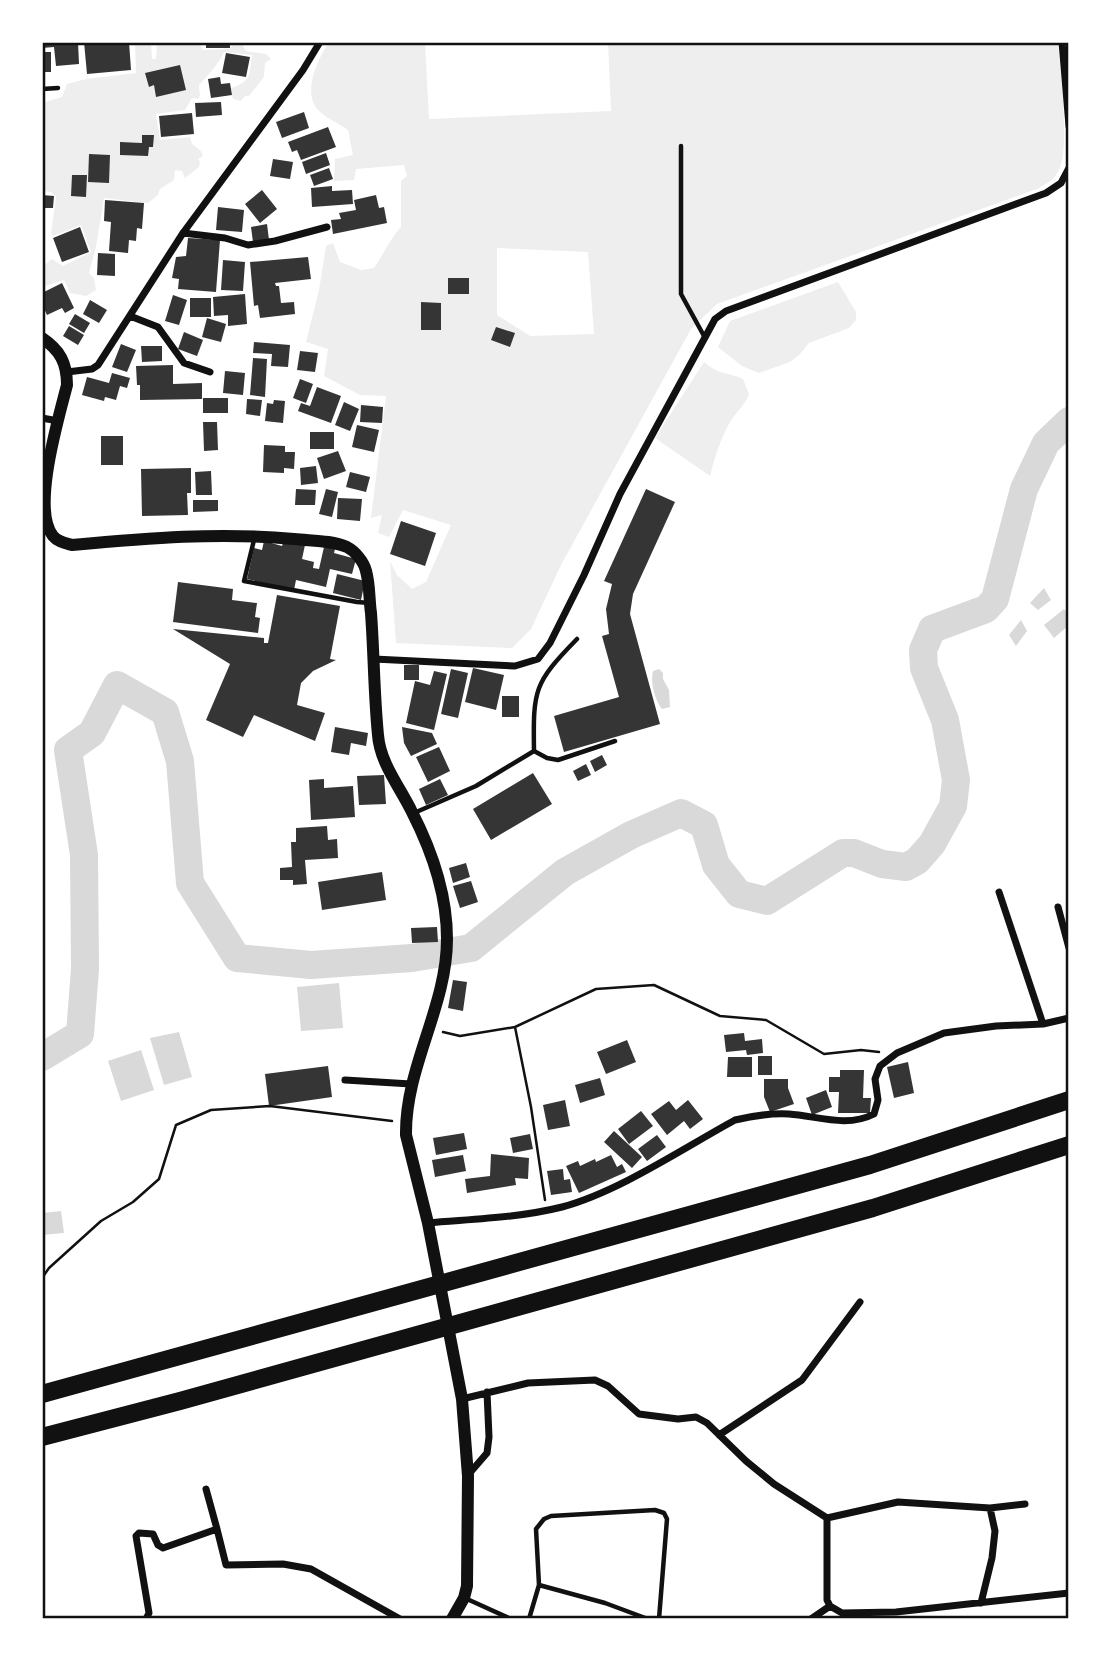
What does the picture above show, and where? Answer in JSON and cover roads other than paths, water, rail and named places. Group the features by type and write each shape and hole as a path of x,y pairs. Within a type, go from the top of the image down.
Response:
{"highway":[{"path":"42,1394 870,1165 1069,1100"},
{"path":"42,1437 873,1208 1069,1144"}],"street":[{"path":"67,372 92,369 99,365 183,233 303,70 320,42"},
{"path":"1062,42 1069,126"},
{"path":"374,659 515,666 537,659 550,643 620,494 715,319 726,311 1046,194 1061,183 1069,169"},
{"path":"183,233 225,238 248,245 327,227"},
{"path":"130,316 158,327 184,363 210,372"},
{"path":"42,338 59,352 67,372 67,385 46,478 44,502 46,522 52,535 61,542 72,545 166,537 254,536 333,543 348,548 366,568 381,756 413,813 429,849 439,881 447,942 441,987 411,1084 406,1123 408,1147 433,1244 462,1399 468,1476 467,1586 464,1598 452,1619"},
{"path":"42,418 58,421"},
{"path":"999,892 1043,1024"},
{"path":"1058,907 1069,948"},
{"path":"428,1223 526,1214 601,1193 734,1120 754,1115 787,1114 840,1121 863,1120 874,1114 878,1100 875,1079 880,1066 897,1053 944,1033 996,1026 1043,1024 1069,1018"},
{"path":"345,1080 411,1084"},
{"path":"719,1435 802,1380 860,1302"},
{"path":"462,1399 528,1383 595,1380 608,1386 639,1415 696,1418 707,1423 774,1485 827,1518 898,1502 990,1508 1025,1504"},
{"path":"468,1476 487,1454 487,1392"},
{"path":"206,1489 226,1565 283,1563 311,1569 400,1619"},
{"path":"981,1603 992,1558 995,1531 990,1508"},
{"path":"827,1518 826,1589 830,1606 842,1613 896,1615 1033,1595 1069,1593"},
{"path":"146,1619 149,1613 136,1536 139,1533 153,1534 158,1545 163,1548 218,1529"},
{"path":"811,1619 830,1606"}],"lane":[{"path":"42,89 58,88"},
{"path":"681,146 681,294 704,336"},
{"path":"254,536 244,581 370,603"},
{"path":"534,751 533,709 538,688 548,668 577,639"},
{"path":"534,751 558,760 615,741"},
{"path":"413,813 476,786 534,751"},
{"path":"529,1619 539,1585 536,1529 544,1519 551,1516 660,1511 666,1515 668,1527 659,1619"},
{"path":"539,1585 605,1603 648,1619"},
{"path":"464,1598 510,1619"}],"waterway":[{"path":"42,1057 80,1034 85,969 84,855 68,750 92,733 117,685 165,712 180,761 190,883 237,958 311,965 412,958 471,948 565,872 631,835 681,813 704,825 716,865 739,894 767,901 843,853 854,853 882,864 906,867 917,861 932,844 953,806 956,780 945,720 924,668 923,650 932,629 986,609 995,599 1024,489 1046,443 1069,421"}]}
